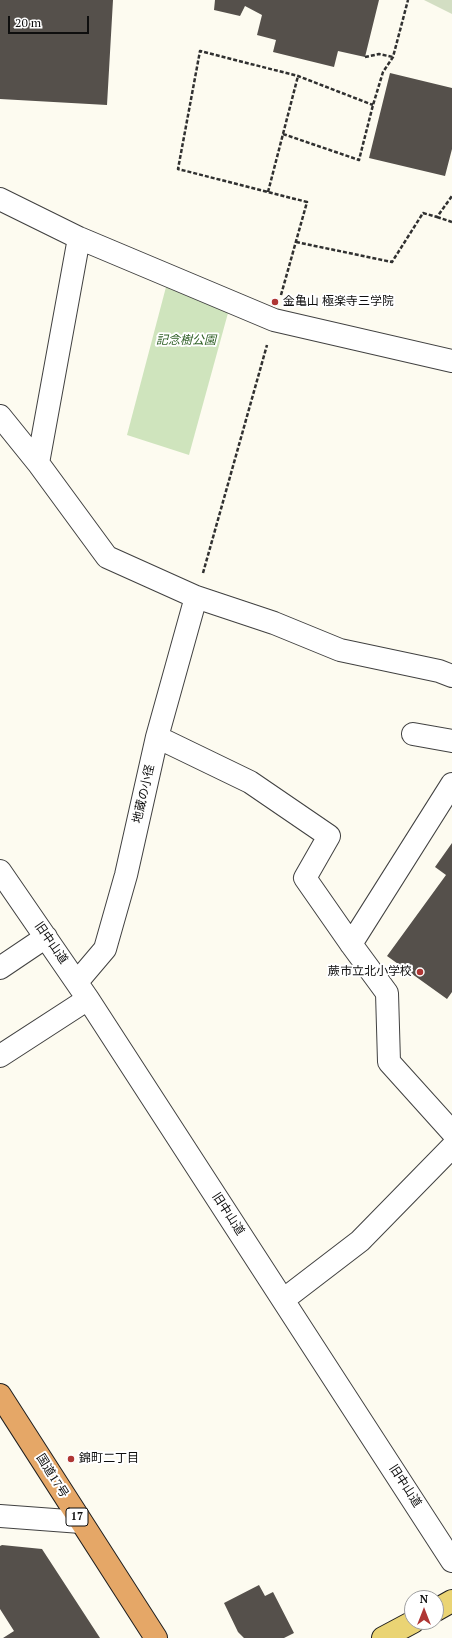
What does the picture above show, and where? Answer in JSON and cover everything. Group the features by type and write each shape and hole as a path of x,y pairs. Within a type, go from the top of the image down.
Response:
{"highway":[{"name":"国道17号","path":"0,1395 156,1638"}],"main road":[{"path":"383,1638 404,1627"}],"street":[{"path":"0,199 79,238 274,320 452,361"},
{"path":"38,463 79,238"},
{"path":"0,416 38,463 107,557 196,597 274,623 340,650 439,671 452,676"},
{"name":"地蔵の小径","path":"0,1056 83,990 105,949 126,875 157,737 196,597"},
{"path":"413,734 452,741"},
{"path":"157,737 250,782 329,836 305,878 387,993 389,1062 452,1132"},
{"path":"351,944 452,784"},
{"name":"旧中山道","path":"0,871 83,990 452,1561"},
{"path":"0,968 46,937"},
{"path":"283,1300 360,1241 452,1147"},
{"path":"0,1516 81,1522"}],"path":[{"path":"283,134 359,160 372,105 383,72 393,57 408,0"},
{"path":"200,51 298,76 372,105"},
{"path":"365,57 379,54 393,57"},
{"path":"268,192 298,76"},
{"path":"437,217 452,196"},
{"path":"296,242 392,262 423,213 452,222"}],"green space":[{"path":"424,0 452,0 452,14"},
{"name":"記念樹公園","path":"166,287 228,313 189,455 127,435"}],"building":[{"path":"0,0 113,0 107,105 0,99"},
{"path":"215,0 379,0 365,57 338,51 334,67 273,52 276,40 257,35 262,15 245,6 240,16 214,10"},
{"path":"390,73 452,88 452,149 445,176 369,158"},
{"path":"452,843 452,992 447,999 387,956 446,875 435,867"},
{"path":"0,1546 42,1549 100,1638 3,1638 14,1631 0,1609"},
{"path":"259,1585 265,1596 273,1592 294,1633 284,1638 244,1638 238,1632 224,1603"}],"place":[{"name":"金亀山 極楽寺三学院","path":"275,302"},
{"name":"蕨市立北小学校","path":"420,972"},
{"name":"錦町二丁目","path":"71,1459"}]}
